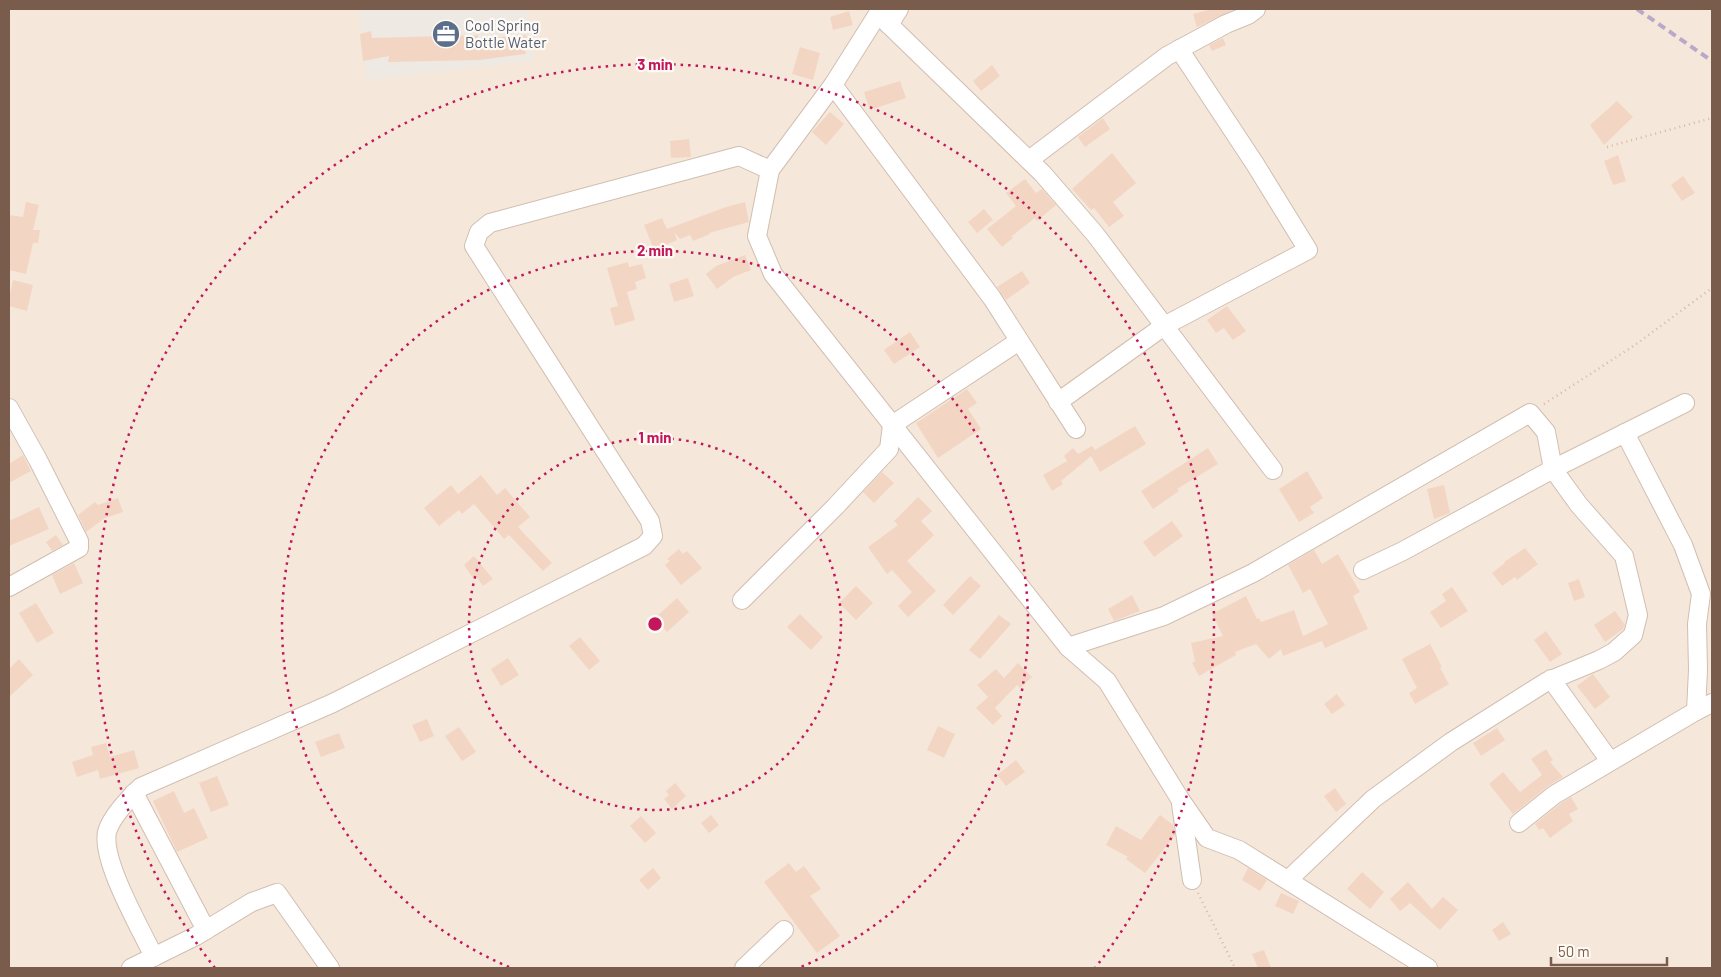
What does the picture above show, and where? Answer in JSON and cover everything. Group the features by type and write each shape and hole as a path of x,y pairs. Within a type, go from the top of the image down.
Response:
{"street":[{"path":"899,9 883,16 770,170 756,236 773,274 1068,647 1108,681 1180,799 1207,838 1239,850 1428,968"},
{"path":"1029,160 1167,56 1226,24 1248,15 1256,9"},
{"path":"883,16 1043,174 1095,234 1273,470"},
{"path":"1058,402 1164,326 1308,250 1255,164 1179,49"},
{"path":"833,85 992,298 1076,429"},
{"path":"154,957 112,870 108,853 107,832 122,806 141,787 342,699 644,546 653,536 650,521 474,246 478,232 490,223 740,156 770,170"},
{"path":"742,600 835,507 889,449 892,425 1019,341"},
{"path":"1364,570 1403,551 1553,469 1685,404"},
{"path":"9,408 75,533 79,542 79,548 9,587"},
{"path":"1068,647 1164,616 1253,573 1530,413 1546,432 1553,469 1579,505 1624,556 1638,615 1633,635 1614,652 1551,679 1451,742 1373,799 1288,880"},
{"path":"1625,433 1683,545 1701,594 1697,624 1698,670 1696,710"},
{"path":"1551,679 1610,761"},
{"path":"1519,823 1554,795 1696,710 1712,703"},
{"path":"134,794 206,930"},
{"path":"1180,799 1192,880"},
{"path":"131,968 206,930 252,902 277,893 330,968"},
{"path":"744,968 784,930"}],"path":[{"path":"1607,147 1712,118"},
{"path":"1530,413 1635,345 1712,288"},
{"path":"1192,880 1234,968"}],"shaded area":[{"path":"9,9 1712,9 1712,968 9,968"},
{"name":"Cool Spring Bottle Water","path":"359,9 528,9 534,60 367,80"}],"building":[{"path":"1212,9 1235,9 1197,27 1193,14"},
{"path":"849,11 853,25 833,30 830,17"},
{"path":"371,31 372,38 478,35 478,39 526,35 530,47 525,47 526,54 479,60 388,62 389,56 363,61 360,34"},
{"path":"1223,38 1226,45 1212,51 1209,45"},
{"path":"800,47 820,53 813,80 792,74"},
{"path":"992,65 1000,76 981,91 973,81"},
{"path":"900,81 906,98 870,110 864,92"},
{"path":"1617,101 1633,117 1604,145 1590,125"},
{"path":"830,112 844,124 826,145 812,132"},
{"path":"1103,118 1110,129 1085,147 1078,137"},
{"path":"689,139 691,157 671,158 670,141"},
{"path":"1112,153 1136,183 1113,202 1124,216 1109,227 1094,208 1091,210 1072,189"},
{"path":"1618,155 1626,181 1613,185 1604,161"},
{"path":"1683,176 1695,193 1682,201 1671,185"},
{"path":"1025,179 1036,193 1042,189 1056,205 1037,221 1035,218 1012,236 1013,238 1002,247 987,229 1016,206 1006,193"},
{"path":"26,202 39,205 33,230 40,230 38,243 33,243 26,274 9,270 9,215 23,217"},
{"path":"745,202 749,222 709,233 693,241 690,235 680,239 674,232 677,240 654,250 644,225 662,218 667,229"},
{"path":"984,209 993,220 977,233 968,222"},
{"path":"745,255 751,270 733,277 717,289 706,274 716,266"},
{"path":"628,262 629,267 642,264 646,278 635,282 637,289 627,292 635,320 615,326 610,308 618,306 607,268"},
{"path":"1022,271 1030,283 1006,300 997,287"},
{"path":"688,278 694,296 674,302 669,284"},
{"path":"13,280 33,285 27,311 9,306"},
{"path":"1227,306 1246,331 1233,340 1224,328 1216,333 1207,320"},
{"path":"910,332 920,347 894,364 884,350"},
{"path":"967,389 977,403 968,409 981,429 938,458 916,423"},
{"path":"1135,426 1146,444 1100,472 1091,456 1061,481 1063,484 1052,491 1043,475 1067,461 1064,456 1073,448 1078,454 1092,446 1095,450"},
{"path":"1208,448 1218,464 1177,489 1179,491 1153,509 1141,491"},
{"path":"23,455 31,471 9,483 9,464"},
{"path":"1307,471 1323,498 1310,507 1314,513 1299,522 1279,489"},
{"path":"882,472 894,483 874,503 863,492"},
{"path":"481,475 497,495 505,488 530,517 518,527 552,563 543,571 509,535 504,539 474,504 462,514 459,510 439,526 424,508 451,485 458,494"},
{"path":"1444,485 1450,513 1434,519 1427,489"},
{"path":"918,497 932,511 921,521 934,535 907,561 936,591 908,617 898,606 912,592 892,570 887,574 868,547 898,525 894,521"},
{"path":"118,498 123,512 105,518 86,532 78,515 95,502 98,505"},
{"path":"39,507 49,529 9,546 9,521"},
{"path":"1172,521 1183,536 1154,557 1143,542"},
{"path":"56,535 63,545 52,551 46,542"},
{"path":"1525,548 1538,564 1517,580 1515,577 1502,586 1492,573 1504,562"},
{"path":"679,549 683,554 687,551 702,568 681,585 665,565 670,561 667,559"},
{"path":"1314,550 1322,564 1338,554 1360,592 1353,596 1368,629 1325,648 1322,641 1283,656 1281,649 1269,659 1256,644 1235,652 1236,655 1199,676 1192,663 1195,661 1191,643 1223,636 1212,614 1246,596 1257,619 1259,618 1261,622 1294,610 1303,636 1328,624 1310,589 1303,593 1288,565"},
{"path":"474,556 493,579 483,586 476,576 473,578 464,565"},
{"path":"74,563 83,583 60,594 52,575"},
{"path":"970,576 981,586 953,615 943,605"},
{"path":"1579,579 1585,597 1574,601 1568,583"},
{"path":"856,586 873,603 856,620 839,603"},
{"path":"1452,587 1468,611 1441,628 1430,612 1446,601 1442,594"},
{"path":"1132,595 1140,611 1114,621 1108,609"},
{"path":"677,598 689,612 667,632 655,618"},
{"path":"36,603 54,633 37,643 19,613"},
{"path":"1615,611 1625,625 1623,629 1605,642 1594,625"},
{"path":"800,614 823,637 811,650 787,627"},
{"path":"999,615 1011,624 980,659 969,650"},
{"path":"1546,631 1562,654 1550,662 1534,640"},
{"path":"580,637 600,661 589,670 569,646"},
{"path":"1430,644 1449,684 1415,704 1409,693 1417,688 1402,659"},
{"path":"508,658 519,675 501,686 491,669"},
{"path":"19,659 33,675 9,697 9,669"},
{"path":"1018,663 1032,677 1020,688 1017,685 995,708 1002,716 993,725 976,708 988,697 977,685 996,669 1004,678"},
{"path":"1593,674 1610,697 1595,709 1577,686"},
{"path":"1337,694 1345,705 1332,714 1324,704"},
{"path":"427,719 434,736 420,742 412,725"},
{"path":"938,726 955,734 944,758 927,750"},
{"path":"459,727 476,752 462,761 445,736"},
{"path":"1497,728 1505,740 1481,756 1473,743"},
{"path":"339,733 345,748 321,757 315,742"},
{"path":"106,743 110,757 134,750 139,768 100,779 98,770 77,777 72,762 93,755 91,747"},
{"path":"1546,749 1553,760 1550,762 1563,777 1513,814 1489,784 1503,772 1520,792 1542,775 1531,759"},
{"path":"1016,760 1025,772 1006,786 997,775"},
{"path":"217,776 229,805 211,812 199,783"},
{"path":"675,783 686,796 672,809 664,799 669,795 666,791"},
{"path":"1335,788 1346,804 1336,812 1324,796"},
{"path":"174,791 184,813 194,808 208,838 177,852 153,801"},
{"path":"1571,797 1578,809 1569,814 1573,821 1550,838 1543,828 1539,830 1535,824"},
{"path":"711,815 719,825 709,833 701,823"},
{"path":"1160,815 1173,825 1175,835 1145,873 1126,859 1128,857 1106,845 1116,826 1141,840"},
{"path":"641,816 656,833 645,843 630,826"},
{"path":"789,863 796,872 804,866 821,889 810,896 840,936 817,953 764,882"},
{"path":"653,868 661,878 648,890 639,880"},
{"path":"1248,868 1267,880 1260,891 1242,880"},
{"path":"1362,872 1384,892 1370,909 1347,889"},
{"path":"1408,882 1432,909 1443,897 1458,910 1440,930 1410,903 1400,911 1390,899"},
{"path":"1281,893 1299,901 1293,914 1275,906"},
{"path":"1503,922 1511,934 1499,941 1492,930"},
{"path":"1264,950 1271,968 1258,968 1252,954"}],"railway":[{"path":"1637,9 1712,61"}],"place":[{"name":"Cool Spring Bottle Water","path":"446,34"}]}
